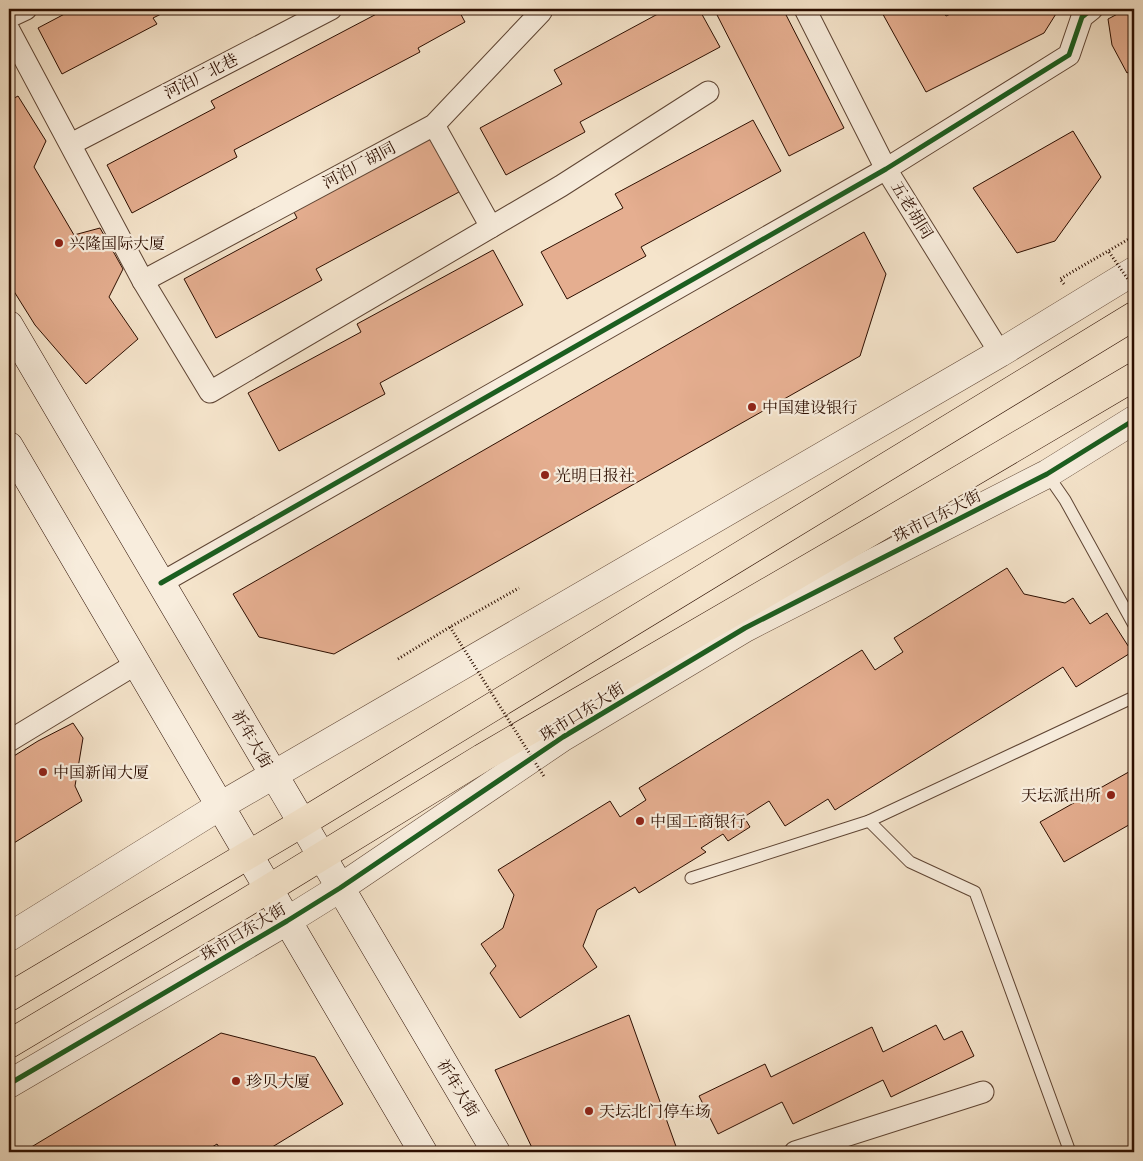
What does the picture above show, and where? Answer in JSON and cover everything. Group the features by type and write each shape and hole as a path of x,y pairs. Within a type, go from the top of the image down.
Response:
{"main road":[{"path":"9,997 302,823 1134,316"},
{"name":"珠市口东大街","path":"9,1044 482,758 1134,377"}],"street":[{"path":"9,17 26,9"},
{"name":"河泊厂北巷","path":"71,144 330,9"},
{"name":"河泊厂胡同","path":"143,281 434,125 541,12 540,9"},
{"name":"五老胡同","path":"805,9 886,169 1000,353"},
{"path":"161,583 886,169 1069,55 1082,16 1092,9"},
{"path":"9,30 143,281 210,392 561,186 708,92"},
{"path":"434,125 491,227"},
{"path":"9,936 220,806 1000,353 1134,271"},
{"name":"祈年大街","path":"9,325 496,1152"},
{"name":"珠市口东大街","path":"9,1084 287,921 340,888 563,737 745,628 1047,474 1134,420"},
{"path":"9,446 423,1152"},
{"path":"9,741 136,664"},
{"path":"795,1152 983,1092"}],"lane":[{"path":"1047,474 1065,500 1134,625"},
{"path":"691,878 869,821 1134,697"},
{"path":"869,821 910,862 975,892 1070,1152"}],"path":[{"path":"1060,279 1134,236"},
{"path":"1109,252 1134,288"},
{"path":"398,659 519,588"},
{"path":"450,627 544,778"}],"building":[{"path":"74,9 171,9 153,18 157,24 62,74 38,28"},
{"path":"386,9 458,9 465,22 418,48 420,52 234,150 237,157 132,213 107,165 215,108 211,101"},
{"path":"667,9 699,9 720,47 580,122 585,132 506,175 480,128 562,84 554,70"},
{"path":"714,9 783,9 844,128 789,156"},
{"path":"880,9 941,9 946,16 961,9 1059,9 1044,33 926,92"},
{"path":"1127,9 1134,9 1134,69 1127,73 1112,45 1108,19"},
{"name":"兴隆国际大厦","path":"18,96 46,141 34,167 74,235 100,228 123,269 109,297 138,339 86,384 35,325 10,285 14,257 9,251 9,101"},
{"path":"753,120 781,171 641,247 646,256 567,299 541,252 623,208 615,194"},
{"path":"1073,131 1101,177 1055,241 1017,253 973,188"},
{"path":"430,136 459,192 316,269 322,280 216,338 184,279 297,218 293,210"},
{"name":"光明日报社","path":"864,232 886,274 860,356 334,654 259,637 233,594"},
{"path":"493,250 523,305 380,383 385,394 279,451 248,393 361,332 357,324"},
{"path":"1007,568 1024,594 1065,603 1073,598 1090,624 1107,613 1132,652 1076,687 1063,667 835,810 828,799 785,826 769,801 744,817 750,827 728,841 723,834 701,848 706,852 639,893 635,887 597,910 583,946 597,967 520,1018 490,973 496,966 481,944 503,928 514,895 498,870 610,801 620,817 646,800 639,788 862,650 875,670 903,652 894,638"},
{"name":"中国新闻大厦","path":"73,723 83,738 75,786 82,801 9,846 9,759"},
{"name":"天坛派出所","path":"1134,769 1134,822 1064,862 1040,822"},
{"name":"天坛北门停车场","path":"629,1015 678,1152 534,1152 495,1070"},
{"path":"936,1025 944,1040 962,1031 974,1056 891,1097 883,1080 793,1124 782,1102 718,1134 699,1096 765,1064 771,1077 872,1027 883,1052"},
{"name":"珍贝大厦","path":"221,1033 315,1057 343,1104 264,1152 222,1152 217,1144 204,1152 23,1152"}],"cycle path":[{"path":"161,583 886,169 1069,55 1082,17 1092,9"},
{"path":"9,1084 287,921 340,888 563,737 745,628 1047,474 1134,420"}],"place":[{"name":"兴隆国际大厦","path":"59,243"},
{"name":"中国建设银行","path":"752,407"},
{"name":"光明日报社","path":"545,475"},
{"name":"中国新闻大厦","path":"43,772"},
{"name":"天坛派出所","path":"1111,795"},
{"name":"中国工商银行","path":"640,821"},
{"name":"珍贝大厦","path":"236,1081"},
{"name":"天坛北门停车场","path":"589,1111"}]}
